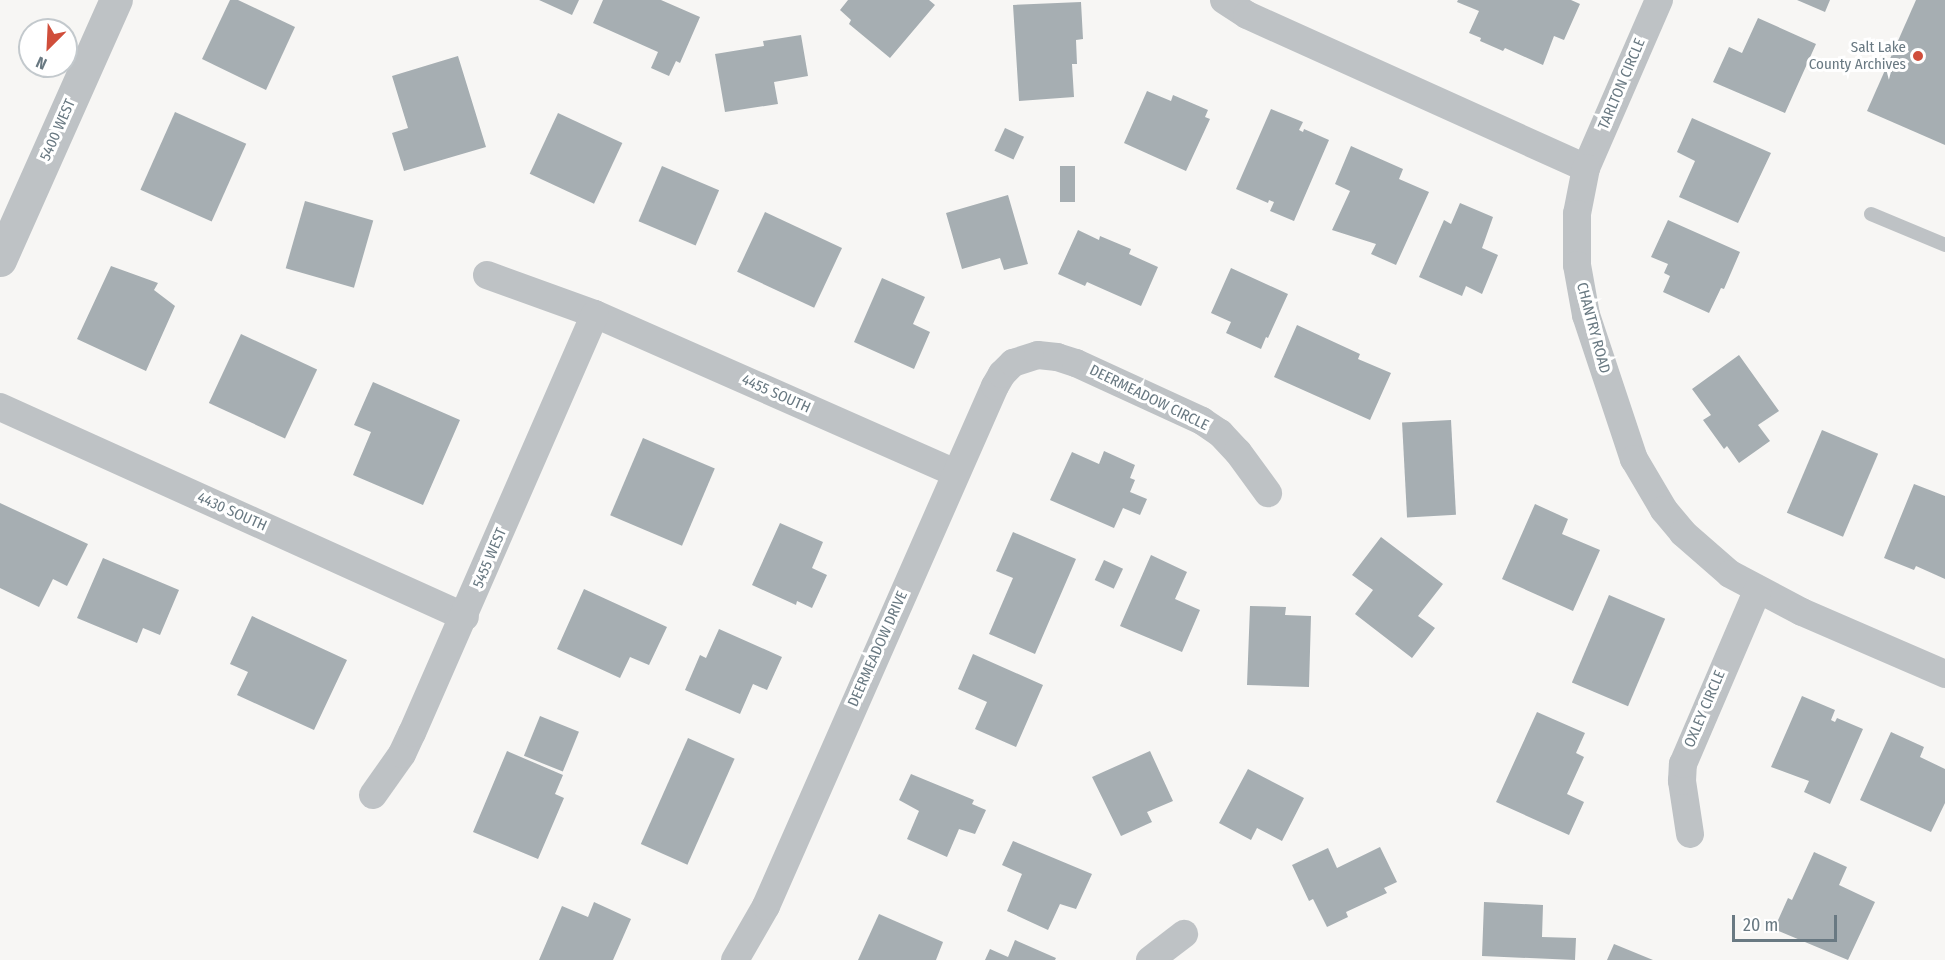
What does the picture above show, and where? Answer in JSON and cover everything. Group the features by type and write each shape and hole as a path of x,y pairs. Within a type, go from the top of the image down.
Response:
{"street":[{"name":"5400 WEST","path":"0,260 116,0"},
{"path":"1224,0 1247,15 1586,168"},
{"name":"TARLTON CIRCLE","path":"1586,168 1659,0"},
{"name":"CHANTRY ROAD","path":"1586,168 1576,214 1580,291 1604,373 1634,459 1664,510 1683,533 1730,574 1757,591 1945,674"},
{"name":"4455 SOUTH","path":"487,275 595,314 956,473"},
{"name":"5455 WEST","path":"373,795 402,754 465,617 595,314"},
{"name":"DEERMEADOW DRIVE","path":"735,960 766,906 956,473 1002,374 1013,363 1038,355"},
{"name":"DEERMEADOW CIRCLE","path":"1038,355 1076,363 1202,421 1220,433 1238,452 1268,494"},
{"name":"4430 SOUTH","path":"0,407 465,617"},
{"name":"OXLEY CIRCLE","path":"1690,834 1682,781 1683,764 1757,591"},
{"path":"1150,960 1184,934"}],"lane":[{"path":"1871,214 1945,245"}],"building":[{"path":"230,0 238,0 295,27 266,90 202,59"},
{"path":"539,0 579,0 572,15"},
{"path":"603,0 661,0 700,17 680,63 676,61 669,76 651,68 658,52 593,23"},
{"path":"848,0 929,0 935,5 890,58 849,24 851,20 840,10"},
{"path":"1458,0 1571,0 1580,4 1564,40 1554,36 1543,65 1505,48 1503,51 1480,41 1481,38 1469,33 1479,11 1457,2"},
{"path":"1797,0 1830,0 1825,12"},
{"name":"Salt Lake County Archives","path":"1916,0 1945,0 1945,145 1867,111"},
{"path":"1081,2 1083,39 1076,40 1077,64 1072,64 1074,97 1019,101 1013,5"},
{"path":"1758,18 1816,44 1785,113 1713,82 1729,47 1742,53"},
{"path":"801,35 808,76 774,82 778,104 725,112 715,54 764,46 763,41"},
{"path":"458,56 486,147 404,171 392,133 408,128 392,76"},
{"path":"1147,91 1171,101 1173,95 1208,110 1205,117 1210,119 1186,171 1124,143"},
{"path":"1271,109 1303,122 1299,130 1303,132 1304,129 1329,140 1294,221 1270,211 1274,202 1269,200 1268,203 1236,189"},
{"path":"175,112 246,144 212,221 140,190"},
{"path":"558,113 622,143 594,204 530,174"},
{"path":"1692,118 1771,153 1738,223 1679,197 1695,161 1677,152"},
{"path":"1005,128 1024,137 1013,160 994,151"},
{"path":"1351,146 1403,169 1399,179 1429,192 1396,265 1371,254 1376,244 1332,230 1350,191 1335,184"},
{"path":"662,166 719,190 696,245 639,221"},
{"path":"1060,166 1075,166 1075,202 1060,202"},
{"path":"1008,195 1028,264 1004,270 1000,258 962,269 946,213"},
{"path":"305,201 373,221 354,288 286,268"},
{"path":"1460,203 1493,217 1482,248 1498,255 1482,294 1466,286 1462,296 1419,277 1444,220 1451,224"},
{"path":"765,212 842,248 814,308 737,272"},
{"path":"1668,220 1740,252 1724,289 1721,288 1709,313 1663,292 1670,276 1664,273 1668,264 1651,257"},
{"path":"1078,230 1099,240 1100,236 1131,249 1129,254 1158,267 1141,306 1087,282 1085,286 1058,274"},
{"path":"111,266 158,283 154,290 175,306 146,371 77,339"},
{"path":"1231,268 1288,294 1261,349 1226,333 1231,322 1211,313"},
{"path":"882,278 925,297 913,324 930,332 914,369 854,342"},
{"path":"1297,325 1360,354 1358,359 1391,373 1370,420 1274,377"},
{"path":"241,334 317,369 285,438 209,403"},
{"path":"1739,355 1779,411 1758,425 1770,441 1739,463 1727,446 1724,449 1703,420 1711,415 1692,389"},
{"path":"373,382 460,420 423,505 353,475 371,432 354,425"},
{"path":"1451,420 1456,515 1407,517 1402,423"},
{"path":"1822,430 1878,454 1843,537 1787,513"},
{"path":"643,438 715,468 682,546 610,515"},
{"path":"1104,451 1135,465 1130,478 1135,480 1130,492 1147,499 1140,515 1123,508 1114,528 1050,500 1072,452 1099,464"},
{"path":"1914,484 1945,496 1945,579 1916,566 1914,570 1884,558"},
{"path":"0,503 88,544 67,586 53,579 39,607 0,588"},
{"path":"1535,504 1568,519 1562,534 1600,550 1573,611 1502,579"},
{"path":"780,523 823,542 812,568 827,575 812,608 797,601 796,605 752,585"},
{"path":"1013,532 1076,559 1035,654 989,634 1013,578 996,571"},
{"path":"1381,537 1443,584 1418,616 1435,628 1412,658 1355,614 1373,590 1352,575"},
{"path":"1151,555 1187,572 1175,599 1200,610 1182,652 1120,626"},
{"path":"103,558 179,590 160,635 143,628 137,643 77,618"},
{"path":"1104,560 1123,569 1114,589 1095,580"},
{"path":"584,589 667,627 649,665 630,657 620,678 557,649"},
{"path":"1609,595 1665,619 1628,706 1572,682"},
{"path":"1250,606 1286,607 1285,615 1311,616 1309,687 1247,685"},
{"path":"252,616 347,660 314,730 237,695 248,672 230,664"},
{"path":"719,629 782,657 767,690 753,684 740,714 685,690 700,655 706,658"},
{"path":"973,654 1043,685 1016,747 975,729 987,702 958,689"},
{"path":"1802,696 1835,710 1831,720 1835,722 1837,718 1863,729 1830,804 1804,792 1809,781 1771,767"},
{"path":"1537,712 1585,733 1576,753 1584,757 1567,794 1584,802 1569,835 1496,802"},
{"path":"540,716 579,732 563,772 524,756"},
{"path":"1891,732 1924,747 1920,757 1945,769 1945,803 1931,832 1860,800"},
{"path":"688,738 735,759 687,865 641,844"},
{"path":"507,751 563,775 555,794 564,798 538,859 473,832"},
{"path":"1150,751 1173,801 1147,812 1152,822 1121,836 1092,777"},
{"path":"1248,769 1304,798 1282,841 1257,828 1251,840 1219,823"},
{"path":"911,774 974,800 972,804 986,810 975,834 959,829 947,857 907,839 919,811 899,800"},
{"path":"1013,841 1092,874 1076,909 1060,904 1048,930 1007,911 1022,874 1002,865"},
{"path":"1380,847 1397,882 1384,888 1387,893 1346,912 1348,917 1327,927 1313,899 1309,901 1292,865 1328,848 1337,868"},
{"path":"1814,852 1847,867 1839,885 1875,902 1848,960 1774,929 1788,898 1792,900"},
{"path":"594,902 631,919 613,960 539,960 562,906 588,917"},
{"path":"1484,902 1543,905 1542,937 1576,938 1575,960 1482,956"},
{"path":"879,914 943,942 936,960 858,960"},
{"path":"1015,940 1056,958 1055,960 985,960 990,949 1008,957"},
{"path":"1614,944 1653,960 1607,960"}],"place":[{"name":"Salt Lake County Archives","path":"1918,56"}]}
